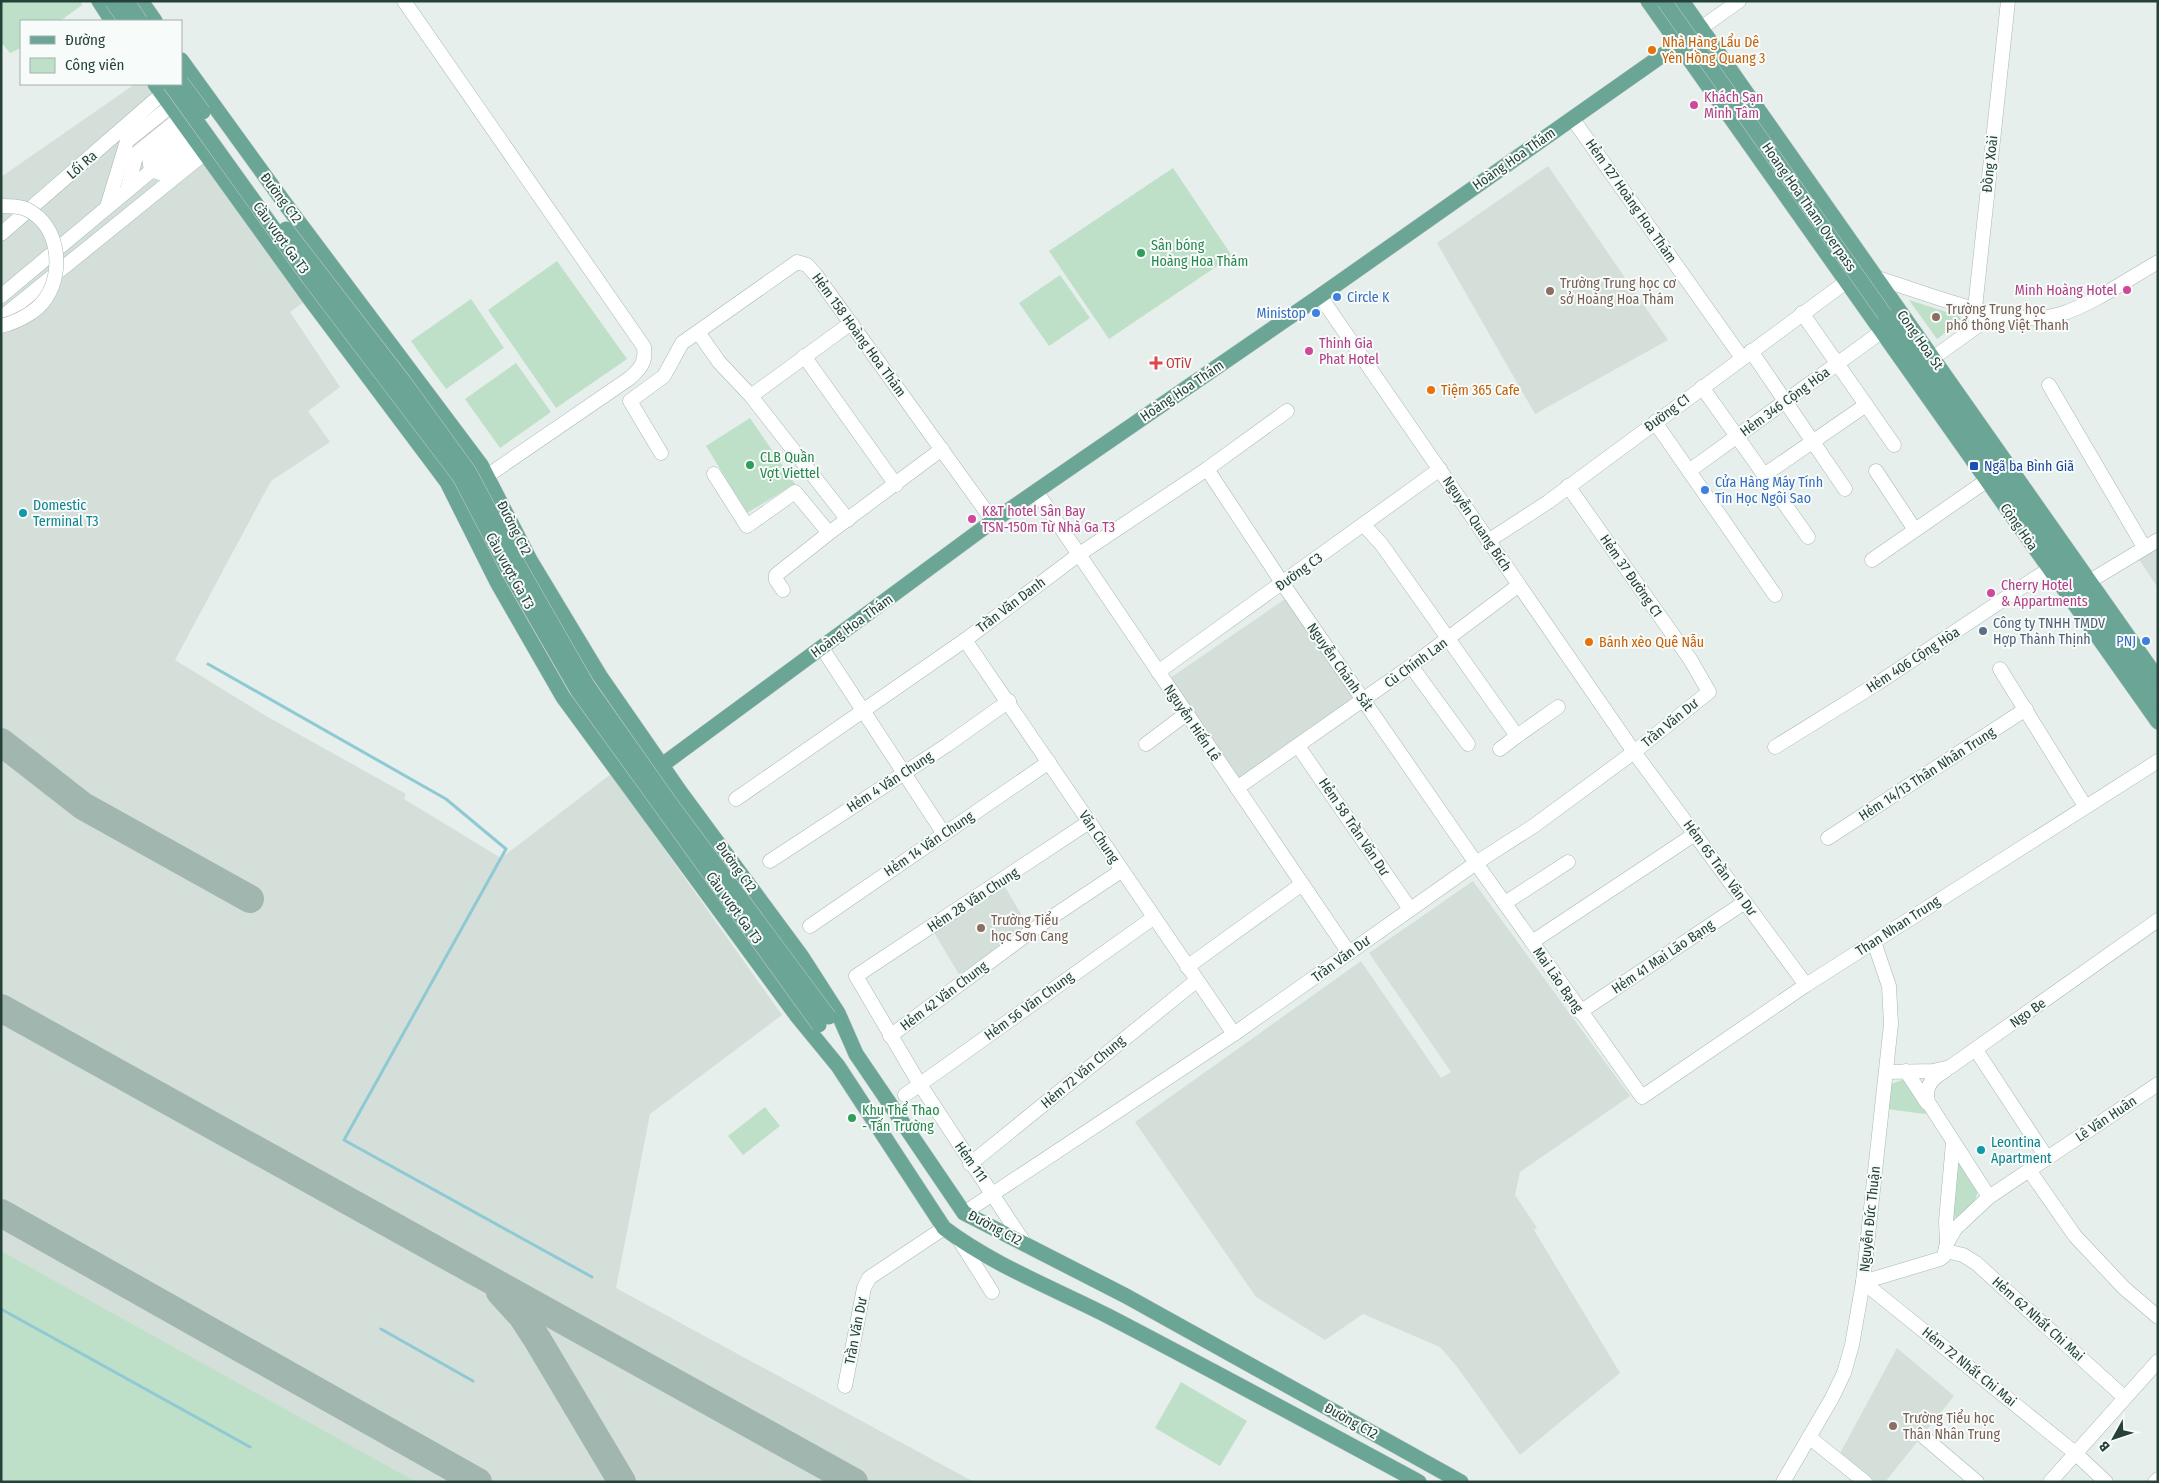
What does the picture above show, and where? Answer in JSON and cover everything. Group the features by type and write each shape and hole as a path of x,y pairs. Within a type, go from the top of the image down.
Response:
{"main road":[{"path":"99,1 110,18 133,1"},
{"path":"112,1 125,20"},
{"path":"126,1 139,20"},
{"path":"141,1 154,20"},
{"name":"Cong Hoa St","path":"1648,1 1881,332"},
{"name":"Hoang Hoa Tham Overpass","path":"1664,1 1885,315"},
{"name":"Cong Hoa St","path":"1682,1 2158,679"},
{"name":"Hoàng Hoa Thám","path":"630,789 993,521 1320,296 1701,28"},
{"name":"Đường C12","path":"184,78 215,108 481,465 530,560 600,676 662,765 802,957 838,1013 856,1054 964,1213 1126,1296 1460,1482"},
{"name":"Cầu vượt Ga T3","path":"184,78 277,216 404,382 469,472 520,568 588,684 824,1021 838,1066"},
{"path":"177,85 180,116 215,108"},
{"path":"1721,105 1744,88"},
{"name":"Đường C12","path":"180,116 310,299 447,482 497,582 563,697 797,1016 838,1066 944,1228 958,1238 1418,1482"},
{"name":"Cầu vượt Ga T3","path":"180,116 304,270 460,477 510,573 578,691 824,1021 856,1054"},
{"path":"310,299 346,284"},
{"name":"Cong Hoa St","path":"1885,315 2158,702"},
{"name":"Cộng Hòa","path":"1881,332 2158,722"}],"street":[{"path":"404,1 644,347 645,357 642,365 630,378 487,476"},
{"name":"Hoàng Hoa Thám","path":"1701,28 1740,1"},
{"name":"Đồng Xoài","path":"1976,326 1975,308 2008,1"},
{"path":"151,170 149,158 180,116"},
{"path":"151,170 163,174 180,116"},
{"path":"127,190 137,153 180,116"},
{"path":"1,318 41,287 180,116"},
{"name":"Lối Ra","path":"107,208 127,141 180,116"},
{"name":"Lối Ra","path":"1,234 180,116"},
{"name":"Hẻm 127 Hoàng Hoa Thám","path":"1572,118 1746,354 1785,402 1845,489"},
{"path":"1,296 151,170"},
{"path":"1,206 28,210 41,221 51,235 56,252 57,270 45,299 15,322 1,326"},
{"name":"Hẻm 158 Hoàng Hoa Thám","path":"661,453 630,401 664,376 682,343 797,262 807,265 816,275 993,521"},
{"path":"1877,278 1994,314 2020,319 2062,314 2158,262"},
{"path":"1,304 13,298 24,287 30,273"},
{"name":"Đường C1","path":"1488,541 1568,486 1846,282"},
{"name":"Nguyễn Quang Bích","path":"1320,296 1634,752"},
{"path":"1802,313 1894,445"},
{"path":"1933,358 1994,314"},
{"path":"751,396 851,323"},
{"path":"698,332 719,362 751,396 848,520"},
{"name":"Hẻm 346 Cộng Hòa","path":"1689,471 1881,332"},
{"path":"804,356 896,485"},
{"path":"2049,385 2144,547"},
{"path":"1702,387 1808,537"},
{"path":"1764,475 1866,405"},
{"name":"Trần Văn Danh","path":"736,799 965,640 1078,555 1207,469 1287,411"},
{"path":"1655,422 1775,595"},
{"path":"783,590 776,580 776,575 942,449"},
{"name":"Nguyễn Chánh Sắt","path":"1207,469 1283,584 1476,863"},
{"name":"Đường C3","path":"1158,672 1440,470"},
{"path":"1876,471 1915,530"},
{"path":"714,474 747,526 795,492 829,533"},
{"path":"1872,560 1986,481"},
{"name":"Hẻm 37 Đường C1","path":"1568,486 1690,659 1709,692"},
{"name":"Nguyễn Hiến Lê","path":"1036,491 1349,953"},
{"path":"1364,525 1382,545 1447,640 1517,736"},
{"path":"2090,581 2158,540"},
{"name":"Hẻm 406 Cộng Hòa","path":"1775,747 1878,683 2050,569"},
{"name":"Cù Chính Lan","path":"1237,788 1364,700 1519,586"},
{"name":"Văn Chung","path":"965,640 1009,701 1153,918 1234,1034"},
{"path":"822,648 944,834"},
{"path":"1411,666 1468,744"},
{"path":"2000,669 2085,806"},
{"name":"Trần Văn Dư","path":"964,1213 994,1195 1234,1034 1476,863 1535,825 1634,752 1709,692"},
{"name":"Hẻm 4 Văn Chung","path":"770,860 1009,701"},
{"path":"1500,749 1558,707"},
{"name":"Hẻm 14/13 Thân Nhân Trung","path":"1828,838 2026,709"},
{"path":"1146,744 1186,714"},
{"name":"Hẻm 58 Trần Văn Dư","path":"1298,746 1410,909"},
{"name":"Hẻm 65 Trần Văn Dư","path":"1634,752 1806,985"},
{"name":"Than Nhan Trung","path":"1642,1097 1806,985 2158,760"},
{"name":"Hẻm 14 Văn Chung","path":"810,926 1049,762"},
{"name":"Hẻm 28 Văn Chung","path":"856,976 1089,822"},
{"path":"1532,942 1695,834"},
{"path":"1505,903 1568,862"},
{"name":"Mai Lão Bạng","path":"1476,863 1642,1097"},
{"name":"Hẻm 42 Văn Chung","path":"890,1036 1037,927 1121,870"},
{"path":"1187,967 1302,884"},
{"name":"Hẻm 41 Mai Lão Bạng","path":"1580,1012 1745,902"},
{"name":"Hẻm 56 Văn Chung","path":"905,1095 919,1083 1153,918"},
{"name":"Ngo Be","path":"1886,1072 1933,1071 1950,1067 2158,920"},
{"name":"Nguyễn Đức Thuận","path":"1782,1482 1844,1373 1852,1345 1863,1282 1892,1024 1891,1001 1885,970 1874,942"},
{"name":"Hẻm 111","path":"856,976 890,1036 970,1164 994,1195 1025,1244"},
{"name":"Hẻm 72 Văn Chung","path":"970,1164 1042,1108 1115,1045 1196,981"},
{"path":"1976,1050 2047,1158"},
{"path":"1932,1110 1927,1098 1929,1085 1950,1067"},
{"path":"1906,1072 1989,1197"},
{"name":"Lê Văn Huân","path":"1863,1282 1935,1262 1944,1256 1960,1224 1989,1197 2158,1084"},
{"path":"1947,1247 1946,1221 1953,1143"},
{"path":"2029,1170 2075,1236 2124,1288 2158,1317"},
{"name":"Trần Văn Dư","path":"846,1386 864,1288 869,1278 944,1228"},
{"path":"958,1238 992,1292"},
{"name":"Hẻm 62 Nhất Chi Mai","path":"1947,1247 1976,1263 2124,1397"},
{"name":"Hẻm 72 Nhất Chi Mai","path":"1863,1282 2074,1452 2106,1482"},
{"path":"2050,1482 2074,1452 2158,1361"},
{"path":"1809,1437 1865,1482"},
{"path":"1924,1437 1978,1482"},
{"path":"2155,1482 2158,1478"}],"shaded area":[{"path":"134,85 149,85 304,302 290,312 340,387 308,411 330,442 271,481 175,660 266,716 406,794 404,799 501,858 611,774 782,1015 650,1114 616,1288 974,1482 1,1482 1,177"},
{"name":"Trường Trung học cơ sở Hoàng Hoa Thám","path":"1548,166 1668,340 1535,414 1437,243"},
{"path":"2158,547 2158,588 2138,558"},
{"path":"1285,599 1357,701 1240,782 1170,678"},
{"path":"1473,881 1630,1096 1520,1172 1515,1195 1537,1228 1534,1230 1620,1373 1520,1455 1458,1368 1440,1347 1363,1314 1325,1340 1256,1297 1135,1122 1361,961 1441,1078 1451,1072 1369,953"},
{"name":"Trường Tiểu học Sơn Cang","path":"1004,885 1028,926 960,976 933,931"},
{"name":"Trường Tiểu học Thân Nhân Trung","path":"1897,1348 1954,1396 1885,1482 1873,1482 1839,1455"}],"green space":[{"path":"1,1 81,1 82,5 61,20 20,20 20,48 10,53 1,42"},
{"name":"Sân bóng Hoàng Hoa Thám","path":"1173,168 1232,256 1109,339 1049,251"},
{"path":"557,261 627,359 556,408 488,310"},
{"path":"1060,275 1090,318 1049,346 1019,303"},
{"path":"471,299 504,348 446,389 411,341"},
{"path":"1909,300 1959,316 1962,321 1937,339"},
{"path":"516,363 551,412 500,448 465,399"},
{"name":"CLB Quần Vợt Viettel","path":"750,418 795,484 747,513 706,446"},
{"path":"1902,1080 1907,1081 1927,1112 1925,1114 1887,1109 1891,1084"},
{"path":"765,1107 780,1126 743,1155 728,1136"},
{"path":"1957,1162 1961,1162 1973,1180 1977,1193 1972,1204 1955,1218 1951,1217"},
{"path":"1,1251 416,1482 8,1482 1,1478"},
{"path":"1181,1382 1247,1421 1220,1466 1155,1428"}],"waterway":[{"path":"208,664 446,799 506,849 344,1140 592,1277"},
{"path":"1,1309 250,1447"},
{"path":"381,1329 473,1381"}],"taxiway":[{"path":"1,742 83,806 250,899"},
{"path":"1,1008 854,1482"},
{"path":"1,1213 478,1482"},
{"path":"500,1292 522,1316 537,1339 622,1482"}],"place":[{"name":"Nhà Hàng Lẩu Dê Yên Hồng Quang 3","path":"1652,50"},
{"name":"Khách Sạn Minh Tâm","path":"1694,105"},
{"name":"Sân bóng Hoàng Hoa Thám","path":"1141,253"},
{"name":"Minh Hoàng Hotel","path":"2127,290"},
{"name":"Trường Trung học cơ sở Hoàng Hoa Thám","path":"1550,291"},
{"name":"Circle K","path":"1337,297"},
{"name":"Ministop","path":"1316,313"},
{"name":"Trường Trung học phổ thông Việt Thanh","path":"1936,317"},
{"name":"Thinh Gia Phat Hotel","path":"1309,351"},
{"name":"OTiV","path":"1156,363"},
{"name":"Tiệm 365 Cafe","path":"1431,390"},
{"name":"CLB Quần Vợt Viettel","path":"750,465"},
{"name":"Ngã ba Bình Giã","path":"1974,466"},
{"name":"Cửa Hàng Máy Tính Tin Học Ngôi Sao","path":"1705,490"},
{"name":"Domestic Terminal T3","path":"23,513"},
{"name":"K&T hotel Sân Bay TSN-150m Từ Nhà Ga T3","path":"972,519"},
{"name":"Cherry Hotel & Appartments","path":"1991,593"},
{"name":"Công ty TNHH TMDV Hợp Thành Thịnh","path":"1983,631"},
{"name":"PNJ","path":"2146,641"},
{"name":"Bánh xèo Quê Nẫu","path":"1589,642"},
{"name":"Trường Tiểu học Sơn Cang","path":"981,928"},
{"name":"Khu Thể Thao - Tấn Trường","path":"852,1118"},
{"name":"Leontina Apartment","path":"1981,1150"},
{"name":"Trường Tiểu học Thân Nhân Trung","path":"1893,1426"}]}
